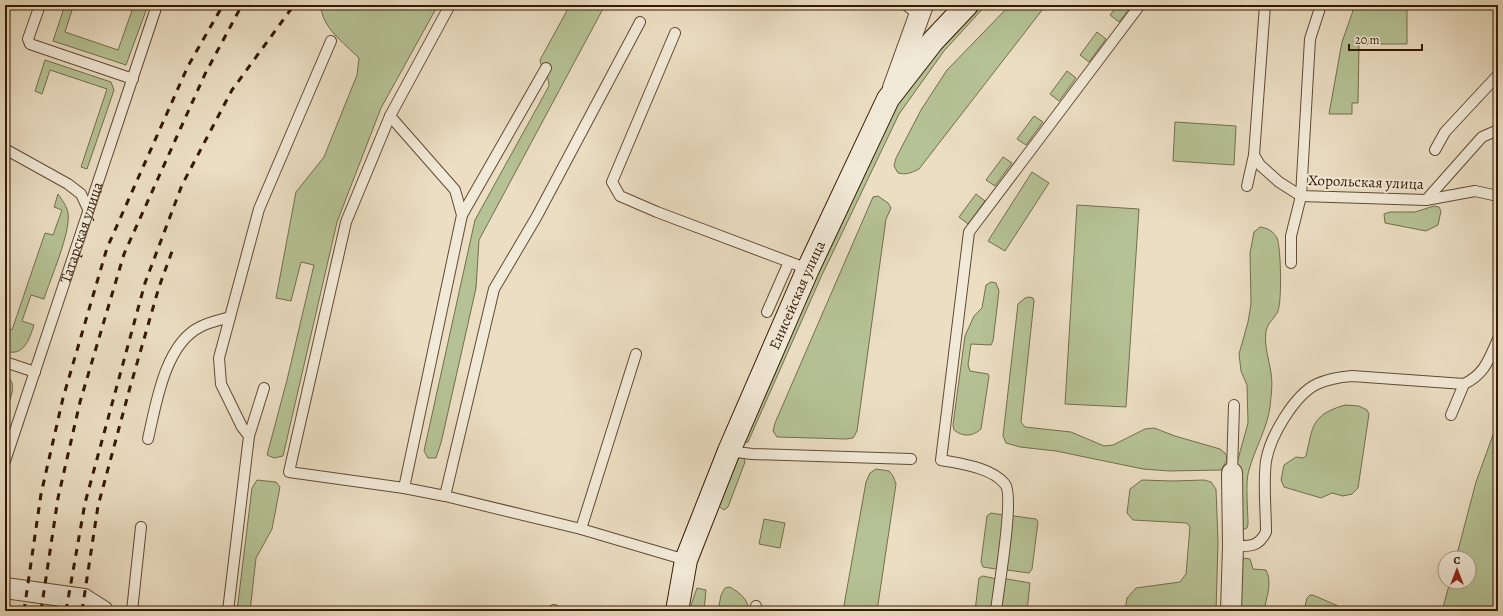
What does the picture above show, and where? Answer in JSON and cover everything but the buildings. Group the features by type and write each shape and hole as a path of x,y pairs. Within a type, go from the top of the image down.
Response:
{"main road":[{"name":"Енисейская улица","path":"677,611 686,560 729,451 798,266 888,99 934,41 967,5"}],"street":[{"path":"888,99 916,8"},
{"path":"1231,611 1233,546 1232,473"},
{"path":"5,588 84,599 103,611"}],"lane":[{"path":"40,5 28,39 30,44 133,79"},
{"name":"Татарская улица","path":"5,461 157,5"},
{"path":"450,5 390,116 346,222 289,472 404,488 445,496 581,529 686,560"},
{"path":"996,611 1009,492 1000,480 989,473 941,460 969,232 1140,5"},
{"path":"1247,186 1254,155 1265,5"},
{"path":"1291,263 1291,236 1301,196 1310,39 1321,5"},
{"path":"445,496 494,289 537,216 640,22"},
{"path":"676,33 612,182 620,196 657,212 798,266 767,312"},
{"path":"249,436 242,427 221,384 219,358 259,209 332,41"},
{"path":"404,488 462,215 546,68"},
{"path":"1435,150 1445,132 1498,75"},
{"path":"390,116 454,190 462,215"},
{"path":"1426,200 1482,137 1498,130"},
{"path":"5,149 68,184 81,194 88,209"},
{"name":"Хорольская улица","path":"1254,155 1260,166 1279,182 1301,196 1426,200 1475,191 1498,196"},
{"path":"148,439 161,384 178,346 199,327 230,317"},
{"path":"1233,546 1256,545 1263,539 1266,532 1266,461 1272,443 1283,419 1300,397 1315,384 1338,377 1352,376 1464,384 1478,376 1486,365 1498,339"},
{"path":"581,529 636,354"},
{"path":"5,362 35,372"},
{"path":"1451,415 1464,384"},
{"path":"228,611 249,436 264,388"},
{"path":"1232,473 1234,404"},
{"path":"729,451 752,454 910,459"},
{"path":"132,611 141,527"}],"green space":[{"path":"134,5 142,7 143,5 148,5 126,65 53,41 64,8 72,10 65,32 118,50"},
{"path":"321,5 438,5 381,108 337,222 283,456 274,458 267,455 287,380 314,265 301,262 291,301 276,298 296,192 324,157 357,75 359,58 334,34 325,20"},
{"path":"570,5 605,5 479,240 476,288 441,443 436,458 428,458 424,451 475,220 549,86 548,79 540,60"},
{"path":"975,5 986,5 944,51 899,114 821,277 748,442 743,443 815,273 893,109"},
{"path":"1010,5 1046,5 919,169 904,174 898,173 894,166 896,158 921,110 947,70"},
{"path":"1118,5 1132,5 1119,22 1110,15"},
{"path":"1355,5 1407,5 1407,44 1359,44 1358,103 1352,103 1352,114 1329,114 1342,42"},
{"path":"1097,32 1106,39 1089,62 1080,55"},
{"path":"45,60 111,82 114,90 87,169 81,167 107,89 50,70 42,94 35,91"},
{"path":"1067,71 1076,78 1059,101 1050,94"},
{"path":"1034,116 1043,122 1026,145 1017,139"},
{"path":"1175,122 1236,126 1234,165 1173,161"},
{"path":"1003,157 1012,163 995,186 986,180"},
{"path":"1032,172 1049,183 1005,251 988,241"},
{"path":"58,194 68,213 66,232 59,256 44,299 31,295 22,321 34,325 28,341 25,346 17,352 5,351 5,328 12,330 45,233 53,235 62,210 54,207"},
{"path":"976,194 985,201 968,224 959,217"},
{"path":"878,196 888,203 891,208 886,219 857,431 853,438 846,439 777,437 773,431 775,423 873,197"},
{"path":"1077,205 1139,209 1126,407 1065,404"},
{"path":"1434,206 1439,207 1441,211 1438,225 1426,231 1385,223 1384,214 1390,212 1415,212"},
{"path":"1260,227 1270,230 1277,238 1280,262 1280,297 1278,311 1268,325 1266,331 1266,347 1272,381 1270,407 1248,475 1248,524 1247,528 1242,530 1235,470 1248,423 1247,385 1241,371 1239,354 1248,322 1251,304 1250,253 1254,232"},
{"path":"991,282 996,283 999,291 993,341 991,345 971,344 968,365 970,371 988,374 989,376 981,429 974,434 964,435 954,430 953,425 965,336 974,316 982,308 986,285"},
{"path":"1025,298 1033,298 1034,301 1021,422 1025,427 1071,432 1104,446 1113,445 1145,429 1154,428 1175,436 1220,449 1226,454 1227,460 1221,470 1169,471 1143,469 1056,451 1020,447 1006,443 1003,436 1018,304"},
{"path":"5,376 12,383 13,387 5,412"},
{"path":"1345,405 1359,406 1367,410 1369,414 1358,488 1352,494 1343,496 1332,493 1321,498 1284,487 1281,480 1284,465 1296,457 1303,458 1306,456 1312,429 1315,423 1326,413"},
{"path":"1498,421 1498,611 1442,611 1448,590 1477,590 1477,550 1458,550 1476,482"},
{"path":"737,457 744,458 745,462 728,507 724,510 717,505"},
{"path":"876,469 889,471 896,484 877,611 843,611 866,482 870,473"},
{"path":"257,480 276,482 280,487 272,529 256,558 250,611 237,611 252,488"},
{"path":"1142,480 1204,480 1211,482 1216,489 1218,541 1216,611 1125,611 1127,598 1136,588 1180,582 1186,574 1190,527 1187,523 1133,520 1127,513 1130,489"},
{"path":"991,513 1003,515 999,567 996,569 983,567 981,562 987,516"},
{"path":"1012,517 1036,519 1038,522 1032,569 1029,573 1007,570 1005,568"},
{"path":"764,519 785,523 780,548 759,544"},
{"path":"1243,558 1250,559 1253,569 1266,570 1268,575 1269,585 1264,611 1237,611"},
{"path":"983,576 997,579 993,611 975,611 979,578"},
{"path":"1007,579 1030,583 1027,611 999,611 1005,580"},
{"path":"730,587 743,597 747,603 749,611 718,611 721,595 725,588"},
{"path":"697,588 706,590 704,611 689,611"},
{"path":"1310,595 1338,606 1340,608 1339,611 1304,611 1307,598"}],"railway":[{"path":"24,611 41,494 63,398 107,248 188,66 223,5"},
{"path":"41,611 58,498 80,402 124,254 205,74 242,5"},
{"path":"66,611 85,503 145,283 182,185 232,90 294,5"},
{"path":"82,611 98,506 159,287 174,246"}]}
